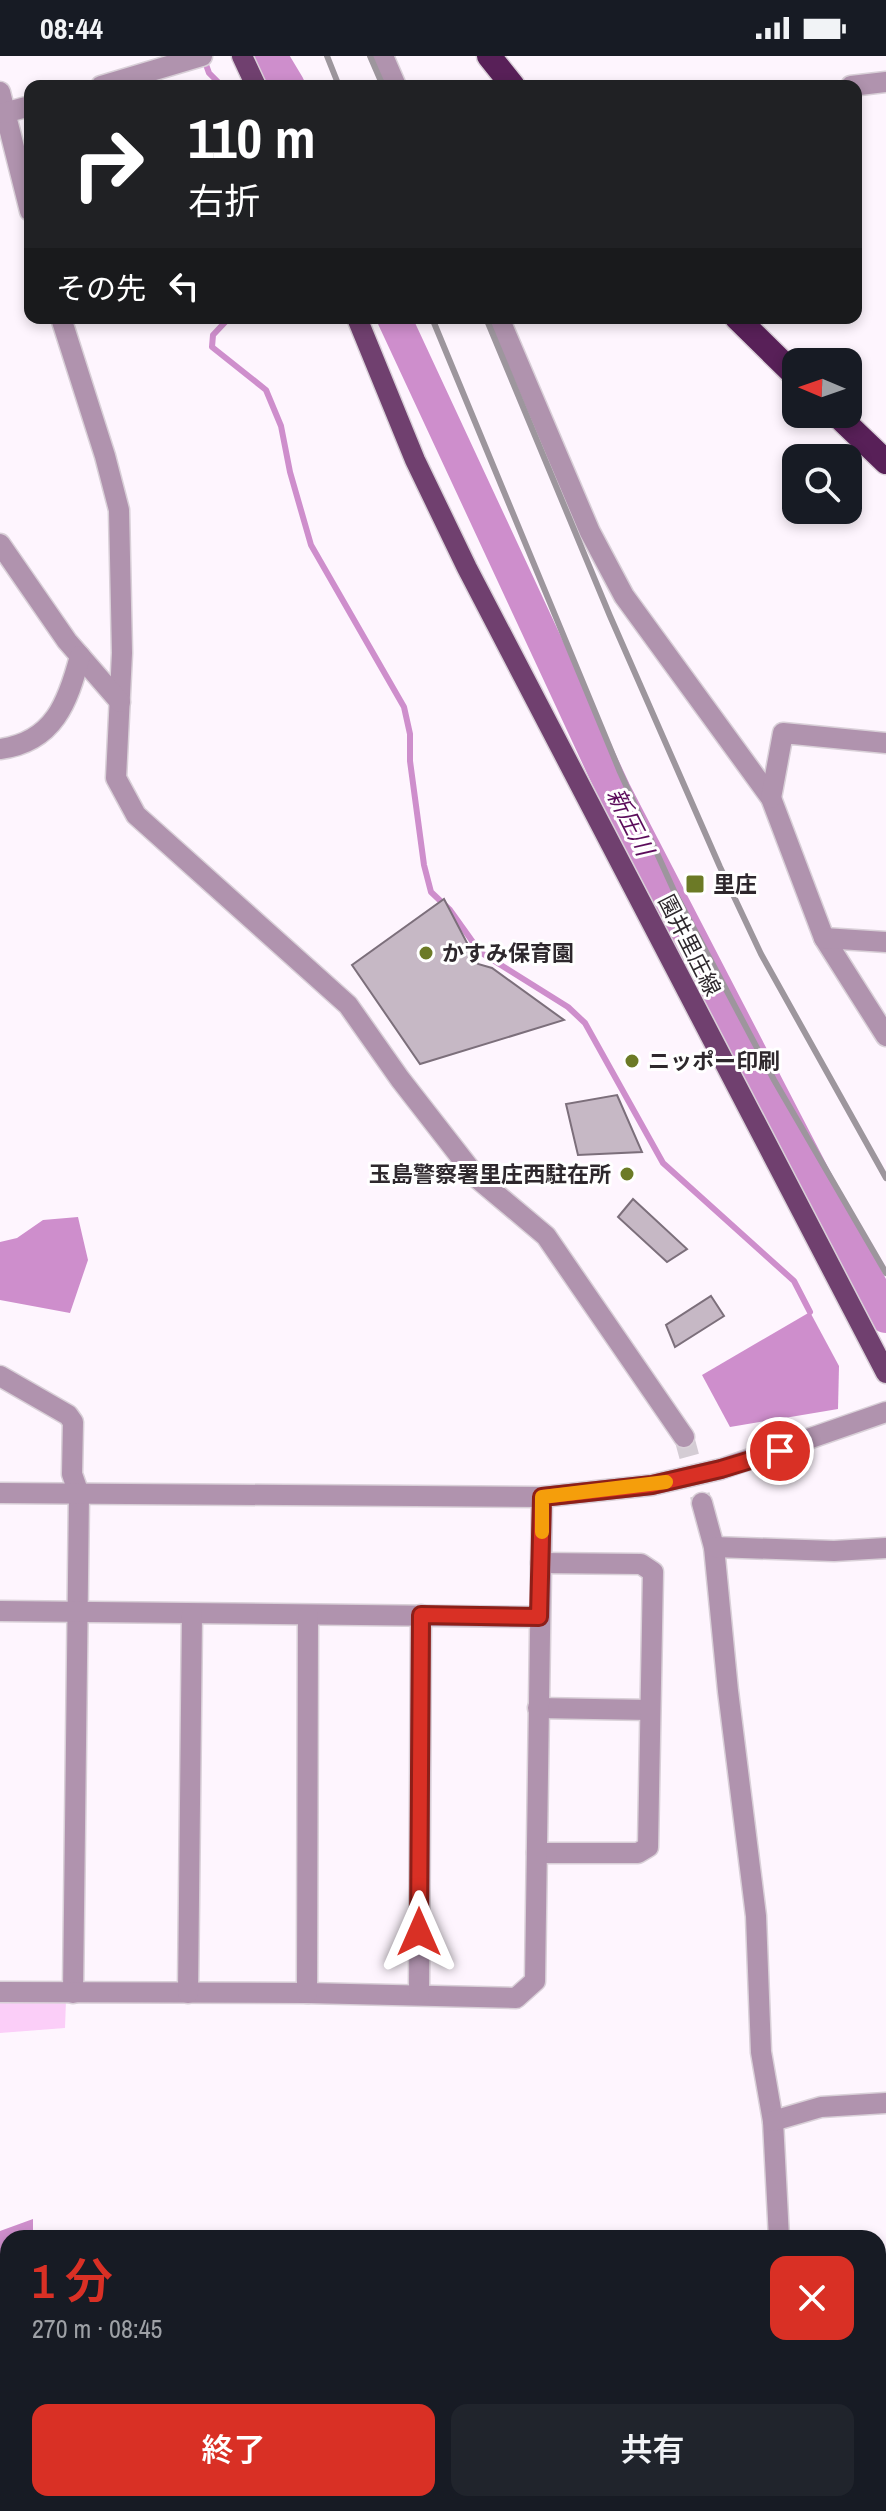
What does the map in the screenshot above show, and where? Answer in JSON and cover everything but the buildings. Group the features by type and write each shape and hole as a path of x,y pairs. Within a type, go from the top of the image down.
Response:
{"highway":[{"path":"489,56 508,80"},
{"path":"743,324 782,362"},
{"path":"851,428 886,462"}],"main road":[{"path":"242,56 253,80"},
{"name":"園井里庄線","path":"359,324 415,460 467,568 886,1373"}],"street":[{"path":"121,80 202,56"},
{"path":"383,56 393,80"},
{"path":"862,85 886,82"},
{"path":"0,92 24,188"},
{"path":"4,113 24,108"},
{"path":"63,324 119,510 122,653 116,778 136,815 348,1005 400,1079 477,1178 546,1236 684,1437"},
{"path":"502,324 590,532 624,596 771,798 824,938 886,1036"},
{"path":"0,544 80,656 120,702"},
{"path":"0,749 33,738 61,713 80,656"},
{"path":"771,798 783,733 886,743"},
{"path":"824,938 886,942"},
{"path":"0,1376 68,1415 73,1422 72,1474 79,1494 73,1993"},
{"path":"0,1493 542,1497 652,1485 721,1469 886,1412"},
{"path":"0,1992 307,1993 516,1998 535,1981 542,1497"},
{"path":"702,1503 714,1547 756,1916 761,2052 773,2121 779,2230"},
{"path":"714,1547 834,1551 886,1548"},
{"path":"537,1853 638,1853 648,1847 653,1572 641,1564 541,1563"},
{"path":"0,1611 539,1617"},
{"path":"188,1993 192,1614"},
{"path":"419,1995 421,1615"},
{"path":"307,1993 308,1616"},
{"path":"538,1708 650,1710"},
{"path":"773,2121 821,2107 886,2103"}],"shaded area":[{"path":"78,1217 88,1260 70,1313 0,1300 0,1242 17,1238 43,1220"},
{"path":"810,1312 839,1366 838,1409 730,1427 702,1375"},
{"path":"0,1998 66,2000 65,2028 0,2033"},
{"path":"33,2219 33,2230 3,2230"}],"waterway":[{"name":"新圧川","path":"270,56 284,80"},
{"path":"204,59 209,73 216,80"},
{"path":"223,324 213,335 212,347 266,390 281,426 290,472 311,545 404,707 410,734 410,761 424,865 431,892 450,910 480,952 568,1007 585,1023 663,1163 794,1281 810,1312"},
{"name":"新圧川","path":"397,324 614,791 886,1316"}],"tunnel":[{"path":"684,1437 702,1503"}],"railway":[{"path":"327,56 337,80"},
{"path":"370,56 380,80"},
{"path":"434,324 620,772 675,893 774,1080 886,1273"},
{"path":"488,324 610,616 720,867 761,954 886,1178"}],"slow traffic":[{"path":"542,1532 542,1497 666,1482"}],"place":[{"name":"里庄","path":"695,884"},
{"name":"かすみ保育園","path":"426,953"},
{"name":"ニッポー印刷","path":"632,1061"},
{"name":"玉島警察署里庄西駐在所","path":"627,1174"}],"route":[{"path":"419,1932 421,1615 539,1617 542,1497 652,1485 780,1451"}]}
